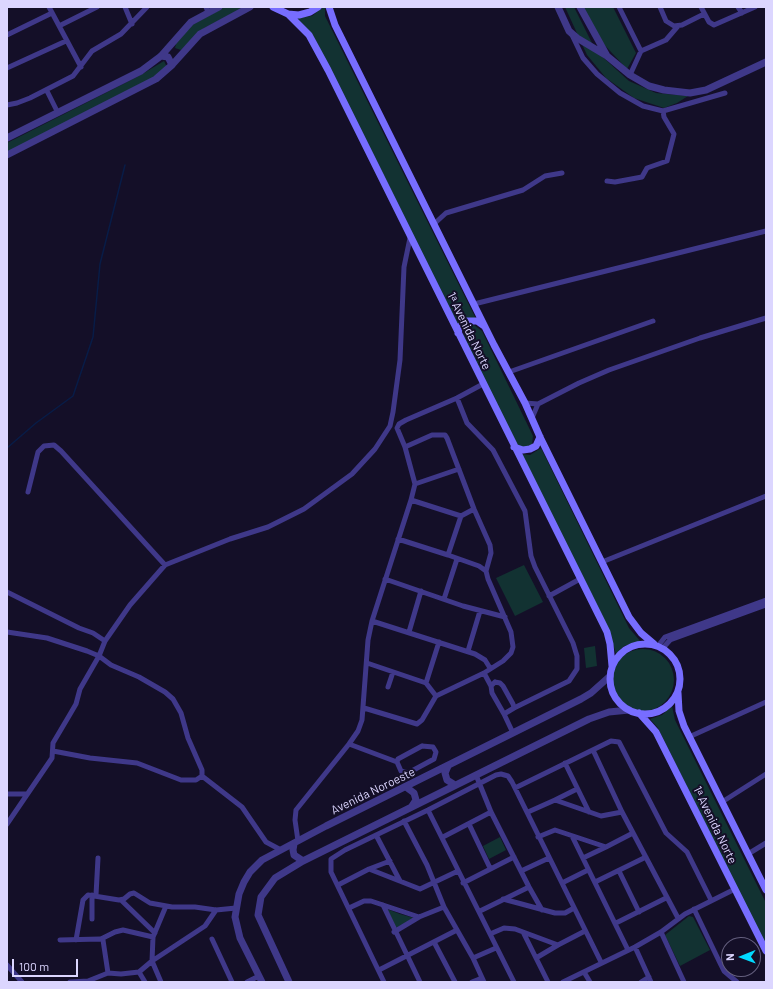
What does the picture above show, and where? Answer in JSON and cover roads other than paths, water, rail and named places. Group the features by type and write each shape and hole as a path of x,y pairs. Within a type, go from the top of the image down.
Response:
{"main road":[{"path":"273,7 288,14 299,15 310,12 318,7"},
{"name":"1ᵃ Avenida Norte","path":"329,7 335,25 484,326 525,403 540,437 632,622 641,633 658,646"},
{"name":"1ᵃ Avenida Norte","path":"288,14 309,35 607,632 610,644 612,666"},
{"path":"458,333 460,326 467,321 476,321 484,326"},
{"path":"514,447 523,450 530,449 536,446 540,437"},
{"path":"644,643 658,646 671,654 677,663 680,672 678,692 672,702 662,710 651,713 639,713 628,710 614,696 610,676 612,666 624,650 633,646 644,643"},
{"name":"1ᵃ Avenida Norte","path":"678,692 679,711 689,737 766,890"},
{"name":"1ᵃ Avenida Norte","path":"639,713 656,732 766,951"}],"street":[{"path":"49,7 81,67"},
{"path":"59,26 97,7"},
{"path":"125,7 132,24"},
{"path":"8,104 18,104 47,91 73,76 92,52 121,34 147,7"},
{"path":"7,138 141,71 160,56 191,22 207,10 219,7"},
{"path":"7,155 147,84 172,65 200,34 250,7"},
{"path":"558,7 569,31 590,67 607,83 643,106 664,111 725,93"},
{"path":"580,7 607,56"},
{"path":"619,7 641,51"},
{"path":"660,7 668,23 678,26"},
{"path":"701,7 709,22 714,25 755,7"},
{"path":"738,7 742,13"},
{"path":"7,35 52,13"},
{"path":"630,75 641,51 666,40 678,26 704,14"},
{"path":"569,31 583,43 607,56 630,75 649,86 664,90 690,93 706,90 766,62"},
{"path":"7,68 66,40"},
{"path":"173,43 174,49 182,53"},
{"path":"160,56 168,57 172,65"},
{"path":"47,91 58,113"},
{"path":"607,181 615,182 642,177 647,168 667,161 674,134 664,117 664,111"},
{"path":"434,224 446,212 523,190 545,176 562,173"},
{"path":"474,304 766,231"},
{"path":"7,824 52,758 53,743 76,704 84,680 99,656 105,641 130,605 165,565 172,560 268,527 304,509 352,474 375,448 390,426 400,360 404,267 410,238"},
{"path":"525,403 538,404 579,383 604,373 700,338 766,318"},
{"path":"509,372 652,321"},
{"path":"397,428 399,424 406,420 457,398 483,384"},
{"path":"457,398 467,423 493,450 525,511 531,556 573,643 577,656 577,669 569,681 564,685 504,714"},
{"path":"532,418 538,404"},
{"path":"390,426 397,428"},
{"path":"303,861 294,855 293,850 296,842 296,810 358,731 364,708 368,640 372,621 415,484 405,447 397,428"},
{"path":"364,708 417,724 422,720 436,696 484,673 503,661 511,653 513,647 511,632 490,587 486,571 491,553 490,545 444,435 432,435 405,447"},
{"path":"28,492 38,452 44,446 54,445 165,565"},
{"path":"415,484 459,469"},
{"path":"602,562 766,496"},
{"path":"411,500 461,516"},
{"path":"448,555 461,516 474,508"},
{"path":"398,539 448,555 478,566 486,571"},
{"path":"444,599 457,559"},
{"path":"385,579 480,611 505,617"},
{"path":"549,596 580,579"},
{"path":"409,632 421,591"},
{"path":"7,592 79,628 93,633 105,641"},
{"path":"658,646 666,637 766,600"},
{"path":"658,646 670,640 766,605"},
{"path":"468,651 480,611"},
{"path":"372,621 468,651 480,656 490,668"},
{"path":"7,632 47,638 99,656 111,665 151,684 173,699 181,713 188,738 202,770 202,776"},
{"path":"426,683 439,642"},
{"path":"367,663 426,683 436,696"},
{"path":"388,687 393,672"},
{"path":"484,673 491,686 494,697 513,733"},
{"name":"Avenida Noroeste","path":"260,979 240,938 235,918 239,894 250,872 262,860 591,694 610,676"},
{"path":"491,686 495,682 500,682 514,708"},
{"path":"689,737 766,702"},
{"path":"289,982 266,937 258,915 261,897 275,878 303,861 599,714 628,710"},
{"path":"515,788 613,740 621,744 666,834 687,852 711,900"},
{"path":"349,744 396,762 401,771 408,773 434,759 436,752 432,746 422,746 402,755 396,762"},
{"path":"593,750 622,812 666,898 678,918"},
{"path":"53,751 90,758 138,763 181,780 196,780 202,776"},
{"path":"565,763 589,812"},
{"path":"448,766 445,773 447,780 455,785"},
{"path":"384,982 331,872 331,859 376,834 501,774 508,776 528,812 538,837 602,962"},
{"path":"722,802 766,774"},
{"path":"476,775 491,812 542,910"},
{"path":"202,776 236,801 253,820 266,842 281,850"},
{"path":"406,787 412,790 416,796 412,806"},
{"path":"528,812 577,789"},
{"path":"7,794 27,794"},
{"path":"555,800 604,816 622,812"},
{"path":"428,810 443,837 463,883 480,911 496,948 514,982"},
{"path":"443,837 491,812"},
{"path":"404,821 434,882 444,907 473,958 483,980 472,982"},
{"path":"469,824 490,868"},
{"path":"538,837 555,830 606,847"},
{"path":"583,858 633,833"},
{"path":"376,834 400,881"},
{"path":"572,836 628,950"},
{"path":"748,854 766,843"},
{"path":"463,883 514,857"},
{"path":"595,882 646,857"},
{"path":"92,920 98,858"},
{"path":"521,871 549,858"},
{"path":"338,885 390,860"},
{"path":"369,869 420,889 458,870"},
{"path":"562,883 588,870"},
{"path":"619,871 639,912"},
{"path":"480,911 529,887"},
{"path":"563,982 634,947 661,932 678,918 735,889"},
{"path":"121,900 134,893 150,902 166,906 195,907 216,910 236,908"},
{"path":"76,940 83,900 85,896 94,895 121,900 154,935"},
{"path":"616,923 666,898"},
{"path":"503,899 560,914 574,908"},
{"path":"349,908 364,901 371,901 419,917"},
{"path":"383,905 394,932 420,982"},
{"path":"161,982 152,961 154,935 166,906"},
{"path":"394,932 419,917 444,907"},
{"path":"694,909 722,968 737,982"},
{"path":"70,982 88,981 108,973 121,974 139,972 152,961 206,926 216,910"},
{"path":"490,934 504,928 558,945"},
{"path":"60,940 101,940 115,932 122,930 154,935"},
{"path":"378,970 457,930"},
{"path":"536,958 585,931"},
{"path":"661,932 684,982"},
{"path":"524,934 548,982"},
{"path":"212,939 232,982"},
{"path":"101,940 105,943 108,973"},
{"path":"434,942 455,982"},
{"path":"634,947 650,980 641,982"},
{"path":"473,958 496,948"},
{"path":"7,965 22,982"},
{"path":"139,972 145,982"},
{"path":"584,972 590,982"},
{"path":"248,982 260,979"}],"waterway":[{"path":"7,448 36,423 73,396 93,337 100,264 125,165"}]}
